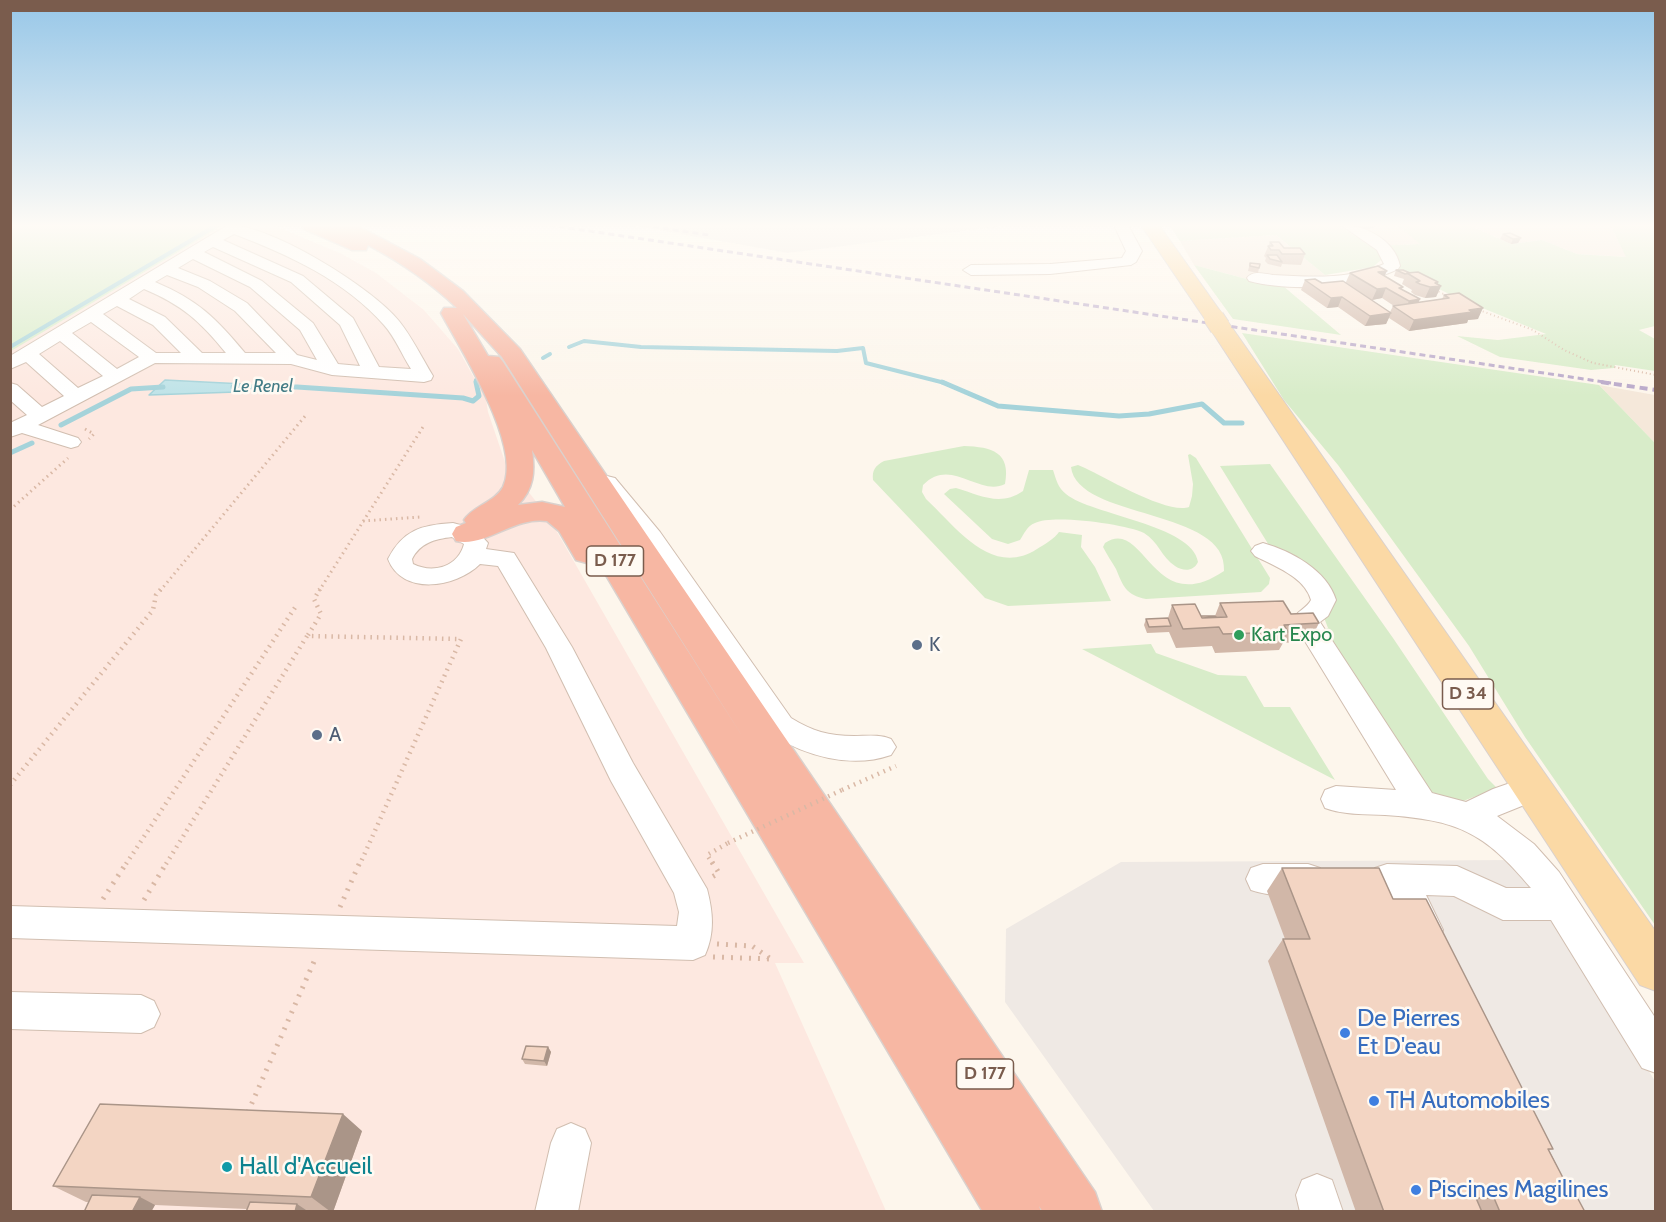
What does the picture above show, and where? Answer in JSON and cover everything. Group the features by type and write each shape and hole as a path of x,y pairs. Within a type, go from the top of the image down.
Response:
{"highway":[{"name":"D 177","path":"415,282 452,313 489,358 876,947 1074,1212"},
{"name":"D 177","path":"440,282 464,300 484,320 512,354 563,430 876,947 1014,1212"},
{"path":"452,313 512,425 521,464 550,512"},
{"path":"467,540 515,490 521,464"},
{"path":"467,540 495,520 520,514 550,512 566,519 876,947 1089,1212"},
{"path":"876,947 1002,1212"}],"main road":[{"name":"D 34","path":"1189,282 1656,970"}],"street":[{"path":"10,364 145,282"},
{"path":"199,282 241,307 291,359"},
{"path":"252,282 307,327 332,369"},
{"path":"301,282 347,322 373,373"},
{"path":"10,389 50,436 77,397 152,358 291,359 332,369 424,376 392,324 344,282"},
{"path":"142,284 177,297 211,322 239,358"},
{"path":"117,299 159,321 197,358"},
{"path":"92,314 152,358"},
{"path":"61,333 116,377"},
{"path":"27,353 77,397"},
{"path":"563,430 652,537 781,726 802,740 826,747 889,757"},
{"path":"10,922 693,943 696,912 690,889 622,772 559,647 506,560 467,540"},
{"path":"1263,552 1303,572 1318,585 1323,599 1322,605 1319,612 1305,620 1422,804"},
{"path":"1470,815 1504,798 1533,788"},
{"path":"1336,799 1448,807 1486,824 1528,858 1561,904 1656,1054"},
{"path":"1263,879 1349,878 1457,881 1503,904 1561,904"},
{"path":"1401,879 1443,962"},
{"path":"10,1010 141,1014"},
{"path":"556,1212 571,1143"}],"path":[{"path":"1422,282 1453,299"},
{"path":"1472,307 1533,330 1564,350 1593,363 1656,375"},
{"path":"10,784 153,610 156,595 306,415"},
{"path":"127,927 321,614 314,599 423,427"},
{"path":"10,510 50,436 84,429 94,434 50,436"},
{"path":"363,521 429,516"},
{"path":"86,925 296,606"},
{"path":"246,1116 460,639 307,636"},
{"path":"719,873 706,855 889,757"},
{"path":"693,943 752,946 772,959"}],"shaded area":[{"path":"127,282 388,282 424,310 458,349 486,399 488,412 505,462 549,518 804,963 775,963 886,1211 11,1211 10,351"},
{"path":"1599,385 1655,395 1655,443"},
{"path":"1516,860 1655,1081 1655,1211 1154,1211 1005,1002 1006,929 1121,862"}],"green space":[{"path":"10,282 128,282 11,351"},
{"path":"1206,282 1258,282 1282,285 1341,335 1233,319"},
{"path":"1425,282 1655,282 1655,326 1639,330 1655,339 1655,371 1615,365 1614,368 1591,370 1500,357 1457,336 1498,340 1546,334 1453,296"},
{"path":"1242,333 1599,385 1655,443 1655,925 1525,737 1469,646 1338,465 1284,400"},
{"path":"964,446 983,448 997,453 1005,465 1005,484 995,487 985,486 954,475 944,474 933,477 923,485 922,492 926,499 976,546 990,554 1005,558 1021,556 1037,549 1059,532 1082,535 1081,547 1095,567 1111,601 1008,606 985,598 873,480 875,469 884,461"},
{"path":"1188,455 1196,458 1270,578 1269,584 1261,592 1146,599 1126,589 1103,547 1105,543 1119,538 1130,543 1165,577 1181,584 1200,583 1224,571 1219,551 1203,536 1179,524 1098,497 1080,484 1071,467 1078,465 1153,501 1180,508 1189,507 1192,496 1193,484"},
{"path":"1270,464 1393,638 1488,779 1497,788 1458,803 1427,790 1322,630 1328,628 1323,615 1327,608 1270,547 1220,466"},
{"path":"1029,470 1053,470 1059,486 1066,494 1096,508 1140,522 1179,539 1192,549 1198,562 1191,569 1178,568 1144,533 1122,526 1089,521 1044,520 1030,526 1020,540 1008,544 992,539 944,494 956,488 990,498 1015,496 1023,491"},
{"path":"1151,644 1156,653 1218,675 1246,676 1264,707 1290,707 1335,780 1082,649"}],"water":[{"path":"165,380 244,384 236,392 149,395"}],"building":[{"path":"1308,282 1345,282 1391,313 1370,316 1342,297 1331,298"},
{"path":"1365,282 1395,282 1403,287 1399,288 1420,299 1409,301 1386,288 1377,289"},
{"path":"1416,282 1438,282 1435,283 1441,286 1430,287"},
{"path":"1459,293 1483,308 1469,310 1472,312 1414,320 1393,306 1449,298 1444,295"},
{"path":"1283,601 1291,614 1313,613 1319,623 1284,625 1288,632 1223,634 1219,627 1183,629 1172,605 1195,604 1202,618 1227,617 1220,603"},
{"path":"1168,618 1171,626 1149,627 1146,619"},
{"path":"1282,868 1379,868 1393,899 1426,899 1553,1149 1548,1149 1573,1197 1577,1197 1585,1212 1500,1212 1494,1198 1476,1198 1482,1212 1384,1212 1283,939 1310,939"},
{"path":"526,1046 548,1047 544,1061 522,1059"},
{"name":"Hall d'Accueil","path":"100,1104 343,1114 311,1197 53,1186"},
{"path":"92,1195 140,1197 132,1212 84,1212"},
{"path":"250,1202 297,1204 295,1212 246,1212"}],"waterway":[{"path":"10,347 120,282"},
{"path":"569,347 584,341 641,347 837,351 863,348 866,363 943,383"},
{"path":"543,358 550,354"},
{"name":"Le Renel","path":"233,387 297,387 463,398 473,401 479,396 476,382"},
{"path":"943,383 998,406 1119,416 1149,414 1202,404 1224,423 1242,423"},
{"name":"Le Renel","path":"61,425 131,389 163,387"},
{"name":"Le Renel","path":"10,453 32,443"}],"railway":[{"path":"932,282 1611,383"},
{"path":"1601,382 1656,390"}],"place":[{"name":"Kart Expo","path":"1239,635"},
{"name":"K","path":"917,645"},
{"name":"A","path":"317,735"},
{"name":"De Pierres Et D'eau","path":"1345,1033"},
{"name":"TH Automobiles","path":"1374,1101"},
{"name":"Hall d'Accueil","path":"227,1167"},
{"name":"Piscines Magilines","path":"1416,1190"}]}
